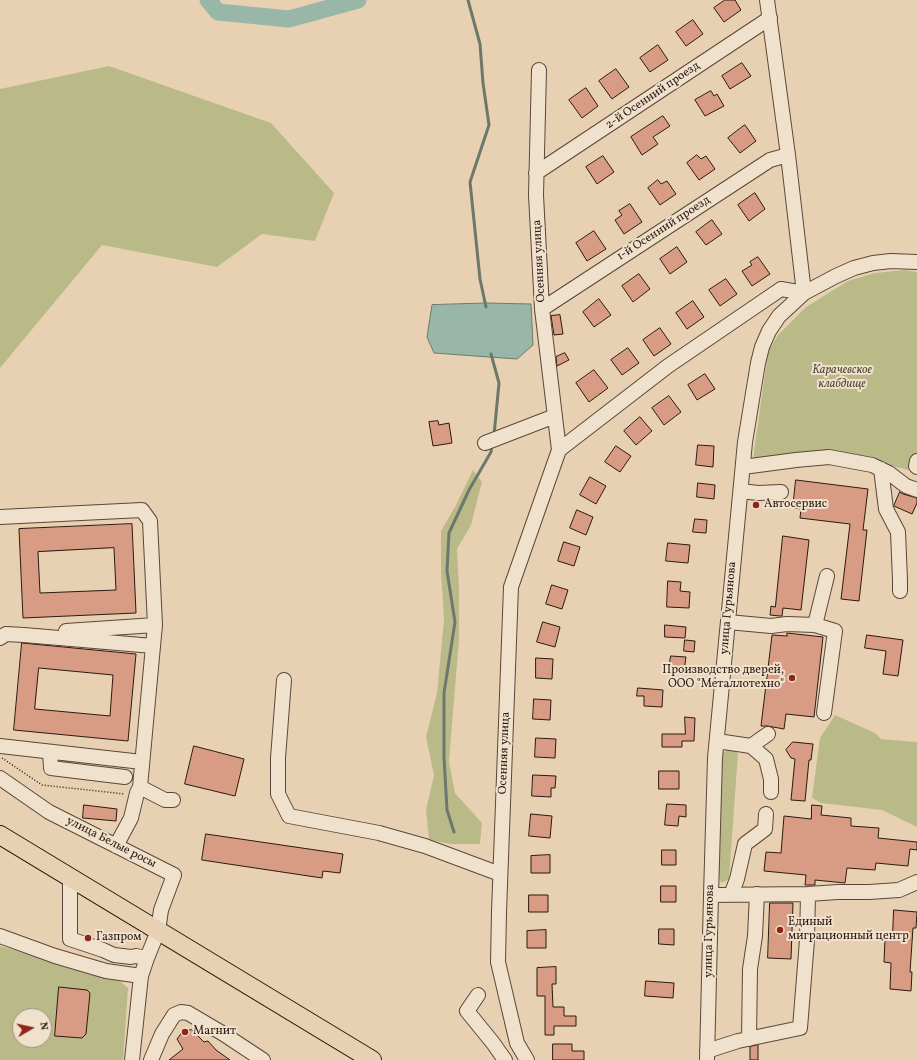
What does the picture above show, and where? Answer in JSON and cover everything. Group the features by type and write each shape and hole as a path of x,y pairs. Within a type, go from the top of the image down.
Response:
{"main road":[{"path":"0,835 372,1060"}],"street":[{"path":"559,450 668,366 781,289 804,293 788,155 767,0"},
{"name":"2-й Осенний проезд","path":"536,173 770,18"},
{"name":"Осенняя улица","path":"527,1060 517,1043 498,962 511,586 559,450 542,309 536,195 539,70"},
{"name":"1-й Осенний проезд","path":"542,309 770,160 788,155"},
{"name":"улица Гурьянова","path":"707,1055 715,758 743,467 748,426 762,347 769,331 779,316 804,293 842,273 867,264 891,261 917,262"},
{"path":"485,443 555,416"},
{"path":"743,467 829,457 872,465 889,473 906,486 917,490"},
{"path":"917,461 917,467"},
{"path":"881,469 886,509 898,532 900,592"},
{"path":"741,491 758,493 781,492"},
{"path":"0,518 142,510 150,521 155,625 140,787 137,793 131,818 116,846"},
{"path":"815,625 827,576"},
{"path":"728,622 771,626 787,624 815,625 835,631 824,713"},
{"path":"0,638 6,634 155,625"},
{"path":"24,634 153,646"},
{"path":"284,680 278,758 278,794 289,816 379,833 425,846 500,874"},
{"path":"751,746 768,734"},
{"path":"717,741 751,746 766,759 771,779 771,792"},
{"path":"0,746 142,762"},
{"path":"50,752 51,768 125,777"},
{"name":"улица Белые росы","path":"0,778 49,812 174,875 161,910 158,931"},
{"path":"140,787 165,800 173,800"},
{"path":"731,895 737,879 745,844 765,829 766,814"},
{"path":"70,877 70,939 114,955 147,958"},
{"path":"711,895 870,892 899,890 917,882"},
{"path":"749,1039 750,970 755,936 756,894"},
{"path":"707,1055 717,1047 800,1028 808,894"},
{"path":"132,1060 141,976 158,931"},
{"path":"0,936 55,956 106,971 141,976"},
{"path":"478,995 467,1011 505,1060"},
{"path":"151,1060 162,1034 174,1016 180,1012 188,1014 222,1033 263,1060"}],"green space":[{"path":"109,66 271,123 334,193 315,241 262,234 217,267 102,245 0,368 0,89"},
{"name":"Карачевское клабдище","path":"905,270 917,272 917,472 833,452 753,459 768,352 778,335 806,307 848,281 875,273"},
{"path":"473,470 482,482 471,525 457,549 459,639 449,762 455,793 482,823 480,844 451,844 429,840 426,810 434,775 426,737 437,693 444,620 441,571 441,531 456,505"},
{"path":"835,715 875,733 881,739 917,742 917,827 882,810 821,803 812,798 820,738"},
{"path":"730,748 738,753 729,879 721,883 718,873 720,755"},
{"path":"0,946 119,980 128,988 123,1060 0,1060"}],"shaded area":[{"path":"486,303 531,304 533,345 517,359 434,353 427,337 432,305"}],"building":[{"path":"725,0 735,0 741,10 724,22 714,8"},
{"path":"693,20 703,34 686,46 676,32"},
{"path":"658,45 668,60 650,72 640,58"},
{"path":"742,63 751,76 730,89 722,76"},
{"path":"616,69 629,87 612,99 599,81"},
{"path":"586,88 598,106 582,118 569,100"},
{"path":"711,91 714,96 717,94 724,106 705,116 695,100"},
{"path":"663,116 670,126 653,137 658,144 642,155 631,137"},
{"path":"745,125 756,141 740,153 728,138"},
{"path":"697,155 701,159 706,156 715,169 699,180 687,163"},
{"path":"603,156 614,172 597,184 586,167"},
{"path":"658,180 661,184 667,181 676,194 660,205 648,188"},
{"path":"755,193 765,209 749,221 738,205"},
{"path":"630,204 642,222 624,234 615,220 622,215 619,211"},
{"path":"712,220 722,234 706,245 696,232"},
{"path":"594,231 606,249 587,261 576,243"},
{"path":"677,247 687,262 670,274 660,259"},
{"path":"758,257 770,274 752,286 742,271 752,265 750,262"},
{"path":"639,274 650,289 633,302 622,286"},
{"path":"726,279 737,294 720,306 709,290"},
{"path":"599,299 611,315 594,327 583,312"},
{"path":"693,301 704,317 687,329 676,313"},
{"path":"560,315 563,334 554,335 551,316"},
{"path":"660,328 671,344 654,356 643,340"},
{"path":"628,348 639,363 622,375 611,360"},
{"path":"565,353 569,360 557,366 556,357"},
{"path":"594,370 608,388 589,402 576,383"},
{"path":"705,374 715,389 697,400 688,385"},
{"path":"669,396 681,412 664,425 652,408"},
{"path":"640,417 652,431 636,445 624,431"},
{"path":"438,421 439,425 449,423 452,443 433,446 429,422"},
{"path":"698,445 714,446 713,467 696,465"},
{"path":"616,446 631,456 620,472 605,462"},
{"path":"590,477 606,486 596,504 580,495"},
{"path":"796,480 868,489 863,530 867,530 859,601 841,599 850,524 800,518 801,509 793,508"},
{"path":"698,483 715,485 714,499 697,497"},
{"path":"900,492 917,498 917,503 912,514 894,506"},
{"path":"577,510 593,517 586,535 570,528"},
{"path":"695,519 707,520 706,533 693,532"},
{"path":"132,524 136,613 23,618 19,529","holes":["114,548 116,590 40,593 38,552"]},
{"path":"783,536 809,540 801,610 783,608 782,616 770,615 771,606 775,607"},
{"path":"564,542 580,547 574,566 558,561"},
{"path":"668,543 690,545 688,563 666,561"},
{"path":"668,581 681,582 680,591 690,592 689,608 667,607"},
{"path":"552,585 568,590 562,609 546,604"},
{"path":"543,622 560,627 555,647 537,642"},
{"path":"665,625 686,627 685,638 665,637"},
{"name":"Производство дверей, ООО \"Металлотехно\"","path":"787,633 823,637 814,717 786,714 784,729 761,726 772,635 787,636"},
{"path":"867,635 903,640 898,676 883,674 886,651 865,648"},
{"path":"685,640 695,641 694,652 684,651"},
{"path":"22,643 136,654 128,741 14,730","holes":["39,668 113,675 110,716 35,709"]},
{"path":"671,656 686,657 684,671 669,669"},
{"path":"536,658 553,659 552,679 536,678"},
{"path":"638,688 663,690 662,707 644,706 644,696 637,696"},
{"path":"534,699 551,700 550,720 533,719"},
{"path":"685,717 695,718 694,741 682,741 682,747 662,747 662,734 685,734"},
{"path":"536,738 556,739 555,758 535,757"},
{"path":"793,742 813,744 811,760 809,760 805,801 791,800 795,759 791,758 786,750"},
{"path":"194,746 244,759 235,796 185,784"},
{"path":"659,771 679,771 679,789 659,789"},
{"path":"533,775 556,776 555,788 551,788 551,797 532,796"},
{"path":"667,804 686,805 686,817 679,816 678,826 665,825"},
{"path":"84,805 117,809 116,821 83,818"},
{"path":"812,805 822,806 821,815 851,818 851,826 879,828 878,838 917,842 917,850 910,849 908,866 876,863 875,870 847,868 845,883 815,880 815,885 805,885 806,875 764,871 766,852 781,853 784,816 811,819"},
{"path":"531,814 552,816 550,838 529,836"},
{"path":"206,834 343,854 340,873 323,871 322,878 202,860"},
{"path":"662,850 676,850 676,865 662,865"},
{"path":"550,855 550,873 531,873 531,856"},
{"path":"661,886 676,886 676,902 661,902"},
{"path":"529,895 548,895 548,912 529,912"},
{"name":"Единый миграционный центр","path":"770,903 793,903 791,959 768,958"},
{"path":"894,910 917,912 916,928 913,928 910,972 912,972 911,991 890,989 891,963 884,962 885,939 892,939"},
{"path":"659,929 674,929 674,945 659,944"},
{"path":"546,930 546,948 527,948 527,931"},
{"path":"556,967 556,984 552,984 553,1007 564,1007 564,1016 576,1016 576,1026 554,1026 554,1035 545,1035 545,996 537,996 537,968"},
{"path":"646,981 674,983 673,998 645,996"},
{"path":"59,987 87,990 90,993 86,1034 82,1038 55,1036"},
{"path":"192,1030 204,1042 208,1041 216,1050 230,1060 169,1060 183,1049 177,1039 183,1031"},
{"path":"553,1044 572,1044 572,1051 584,1051 584,1060 553,1060"},
{"path":"758,1045 758,1060 750,1060 750,1047"}],"waterway":[{"path":"208,0 218,12 289,19 358,0"},
{"path":"468,0 480,44 483,83 489,125 470,182 480,279 486,307"},
{"path":"491,354 499,383 494,435"},
{"path":"454,832 447,810 444,757 444,693 455,622 447,571 449,533 469,490 491,452 492,444"}],"place":[{"name":"Автосервис","path":"756,505"},
{"name":"Производство дверей, ООО \"Металлотехно\"","path":"792,678"},
{"name":"Единый миграционный центр","path":"780,930"},
{"name":"Газпром","path":"88,938"},
{"name":"Магнит","path":"185,1032"}]}
